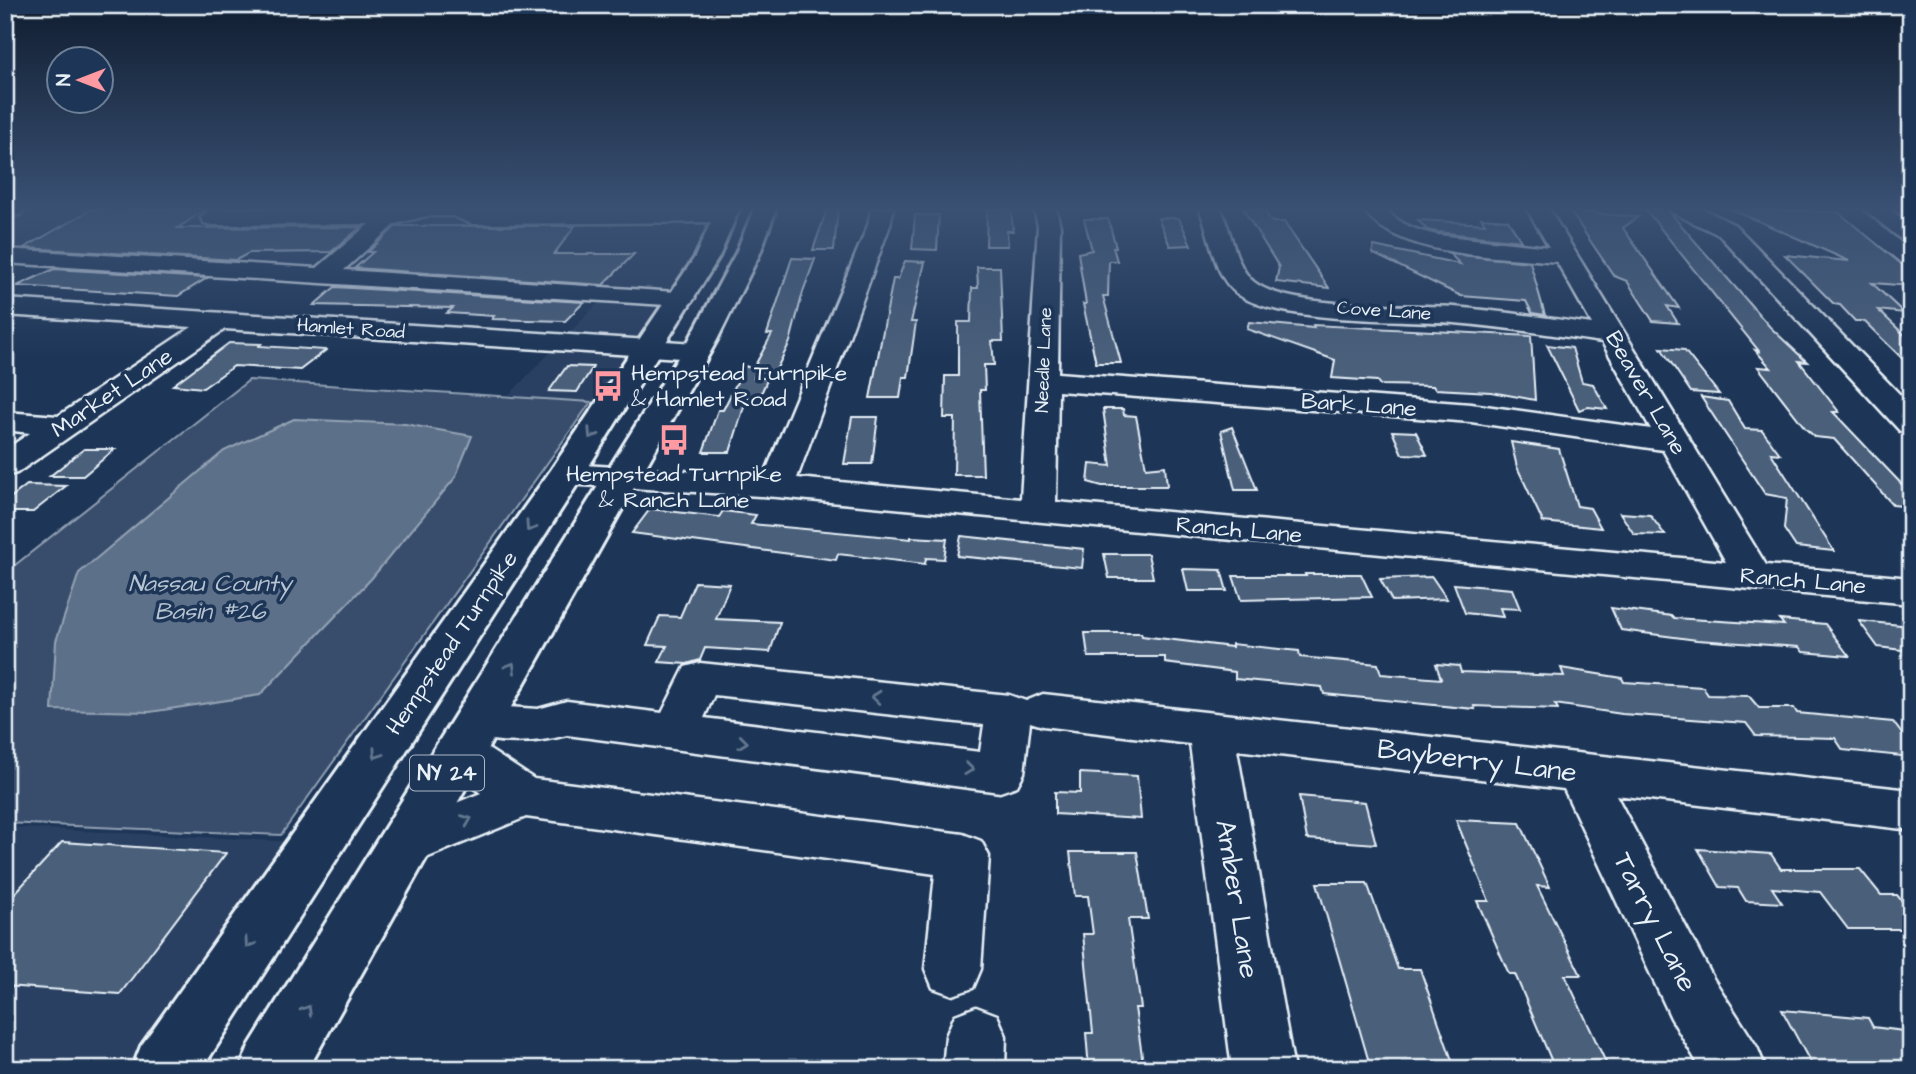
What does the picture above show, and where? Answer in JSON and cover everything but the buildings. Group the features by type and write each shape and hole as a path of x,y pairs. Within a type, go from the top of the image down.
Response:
{"main road":[{"name":"Hempstead Turnpike","path":"164,1069 566,474 706,259"},
{"name":"NY 24","path":"272,1069 696,351 745,259"}],"street":[{"path":"22,259 682,298"},
{"path":"322,276 342,259"},
{"path":"777,488 866,259"},
{"name":"Needle Lane","path":"1038,512 1048,259"},
{"name":"Cove Lane","path":"1230,259 1238,282 1264,298 1292,304 1457,316 1612,335"},
{"name":"Beaver Lane","path":"1568,259 1754,577"},
{"path":"1755,259 1911,424"},
{"path":"5,278 37,262"},
{"name":"Hamlet Road","path":"5,307 696,351"},
{"name":"Market Lane","path":"5,466 46,439 53,430 64,426 219,321"},
{"name":"Bark Lane","path":"1043,381 1471,413 1674,442"},
{"path":"5,421 64,426"},
{"name":"Ranch Lane","path":"566,474 777,488 1911,591"},
{"path":"469,738 567,718 675,733 1000,773 1009,712 700,678 675,733"},
{"name":"Bayberry Lane","path":"1044,710 1911,810"},
{"name":"Amber Lane","path":"1211,730 1263,1069"},
{"path":"469,738 523,797"},
{"name":"Tarry Lane","path":"1580,772 1692,998 1735,1069"},
{"path":"404,846 523,797 963,856 953,970"}],"shaded area":[{"path":"5,259 695,259 607,404 507,397 601,300 5,262"},
{"path":"249,380 591,402 281,835 5,823 5,573"},
{"path":"5,827 297,842 144,1069 5,1069"}],"water":[{"name":"Nassau County Basin #26","path":"294,419 405,424 472,436 455,478 371,579 260,695 150,712 52,710 56,641 79,573 224,451"}],"place":[{"name":"Hempstead Turnpike & Hamlet Road","path":"608,386"},
{"name":"Hempstead Turnpike & Ranch Lane","path":"674,440"}]}
